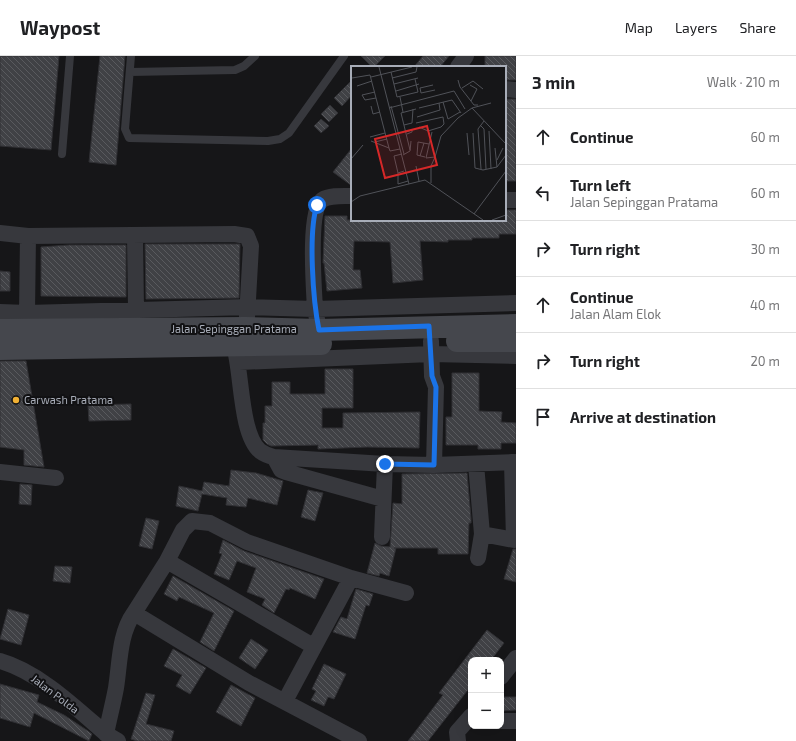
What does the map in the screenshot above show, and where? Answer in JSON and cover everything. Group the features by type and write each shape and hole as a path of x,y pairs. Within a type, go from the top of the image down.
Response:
{"street":[{"path":"459,66 466,56"},
{"path":"473,56 474,66"},
{"path":"506,89 516,90"},
{"path":"317,320 313,237 317,205 322,200 336,196 351,196"},
{"path":"0,233 28,236 234,234 247,236 251,246 248,307 241,345 244,415 254,444 259,450 274,457 385,464 434,465 514,462 515,540 482,534"},
{"path":"28,236 28,313"},
{"path":"135,236 136,309 143,338"},
{"path":"0,312 28,313 248,307 317,320 516,303"},
{"name":"Jalan Sepinggan Pratama","path":"241,345 317,320 436,341 516,326"},
{"name":"Jalan Sepinggan Pratama","path":"0,330 241,345 516,341"},
{"name":"Jalan Sepinggan Pratama","path":"0,349 143,338"},
{"path":"434,465 436,387 432,376 436,341 516,356"},
{"path":"274,457 281,470 286,472 383,499"},
{"path":"382,538 385,464"},
{"path":"476,464 482,534 478,558"},
{"path":"0,472 56,478"},
{"path":"112,738 115,690 124,634 128,621 167,561 187,524 192,521 210,523 247,542 351,578 406,593"},
{"path":"167,561 313,646"},
{"path":"285,701 313,646 351,578"},
{"path":"134,613 249,683 359,741"},
{"path":"504,673 516,658"},
{"name":"Jalan Polda","path":"0,661 28,674 59,695 112,738"},
{"path":"504,722 516,721"}],"lane":[{"path":"62,154 70,56"},
{"path":"131,56 125,129 129,138 268,141 280,139 289,133 344,56"},
{"path":"130,72 235,70 244,66 255,56"}],"building":[{"path":"0,56 59,56 51,150 0,146"},
{"path":"100,56 125,56 116,165 89,162"},
{"path":"361,56 385,56 375,66 371,66"},
{"path":"423,56 449,56 441,66 415,66"},
{"path":"485,56 516,56 516,80 506,80 506,66 485,66"},
{"path":"351,81 351,96 342,106 334,98"},
{"path":"506,99 516,99 516,181 506,181"},
{"path":"330,105 338,113 329,122 321,114"},
{"path":"321,119 329,126 321,133 314,126"},
{"path":"351,149 351,185 333,172"},
{"path":"506,210 516,210 516,234 499,234 499,238 448,240 448,242 420,241 423,280 393,283 390,242 354,241 353,270 360,270 362,288 327,291 323,263 325,216 347,216 347,220 506,221"},
{"path":"145,244 240,244 239,298 146,299"},
{"path":"69,245 126,245 126,297 41,296 41,247"},
{"path":"0,271 10,272 10,291 0,291"},
{"name":"Carwash Pratama","path":"0,361 26,361 44,467 24,465 24,450 0,447"},
{"path":"325,369 353,369 353,408 322,408 322,428 343,428 343,413 420,412 419,448 367,447 318,449 318,445 271,446 267,444 263,440 263,423 265,423 265,406 272,406 272,382 290,382 290,394 325,394"},
{"path":"452,373 479,373 479,411 502,412 501,422 516,423 516,443 501,443 501,449 478,449 478,445 446,445 446,417 452,417"},
{"path":"131,404 131,420 89,421 88,405"},
{"path":"231,470 256,473 283,481 277,505 248,498 246,507 226,505 227,498 202,494 198,511 176,506 179,486 202,491 204,482 229,486"},
{"path":"467,473 471,518 471,523 469,523 468,554 438,554 438,548 396,548 389,576 380,573 379,576 367,573 375,543 381,546 390,547 393,503 402,504 402,474"},
{"path":"20,484 32,485 31,505 19,504"},
{"path":"308,490 323,493 315,521 301,517"},
{"path":"146,518 159,521 152,549 139,546"},
{"path":"223,540 244,551 324,579 315,599 290,588 289,590 286,589 274,613 262,605 265,599 247,592 256,568 237,561 229,580 214,574 222,554 219,553"},
{"path":"513,549 516,549 516,582 504,579"},
{"path":"55,566 72,567 70,583 53,581"},
{"path":"173,576 234,611 214,651 200,642 214,613 179,597 177,601 164,594"},
{"path":"356,589 373,594 369,606 366,605 355,639 333,632 341,617 347,619"},
{"path":"8,609 29,615 21,645 0,639"},
{"path":"487,630 504,643 493,657 468,657 468,690 428,741 408,741 443,695 439,693"},
{"path":"251,639 268,650 255,669 239,658"},
{"path":"173,649 206,668 190,694 176,686 182,675 164,666"},
{"path":"324,664 346,674 334,699 328,697 324,706 311,700 316,691 312,689"},
{"path":"0,684 39,695 37,702 64,715 92,734 89,741 34,713 30,727 0,718"},
{"path":"231,685 255,698 241,726 216,712"},
{"path":"146,693 155,695 146,724 174,731 171,741 137,741 131,739"},
{"path":"504,697 516,697 516,710 504,711"}],"place":[{"name":"Carwash Pratama","path":"16,400"}],"route":[{"path":"317,205 313,237 315,309 319,330 429,326 432,376 436,387 434,465 385,464"}]}
